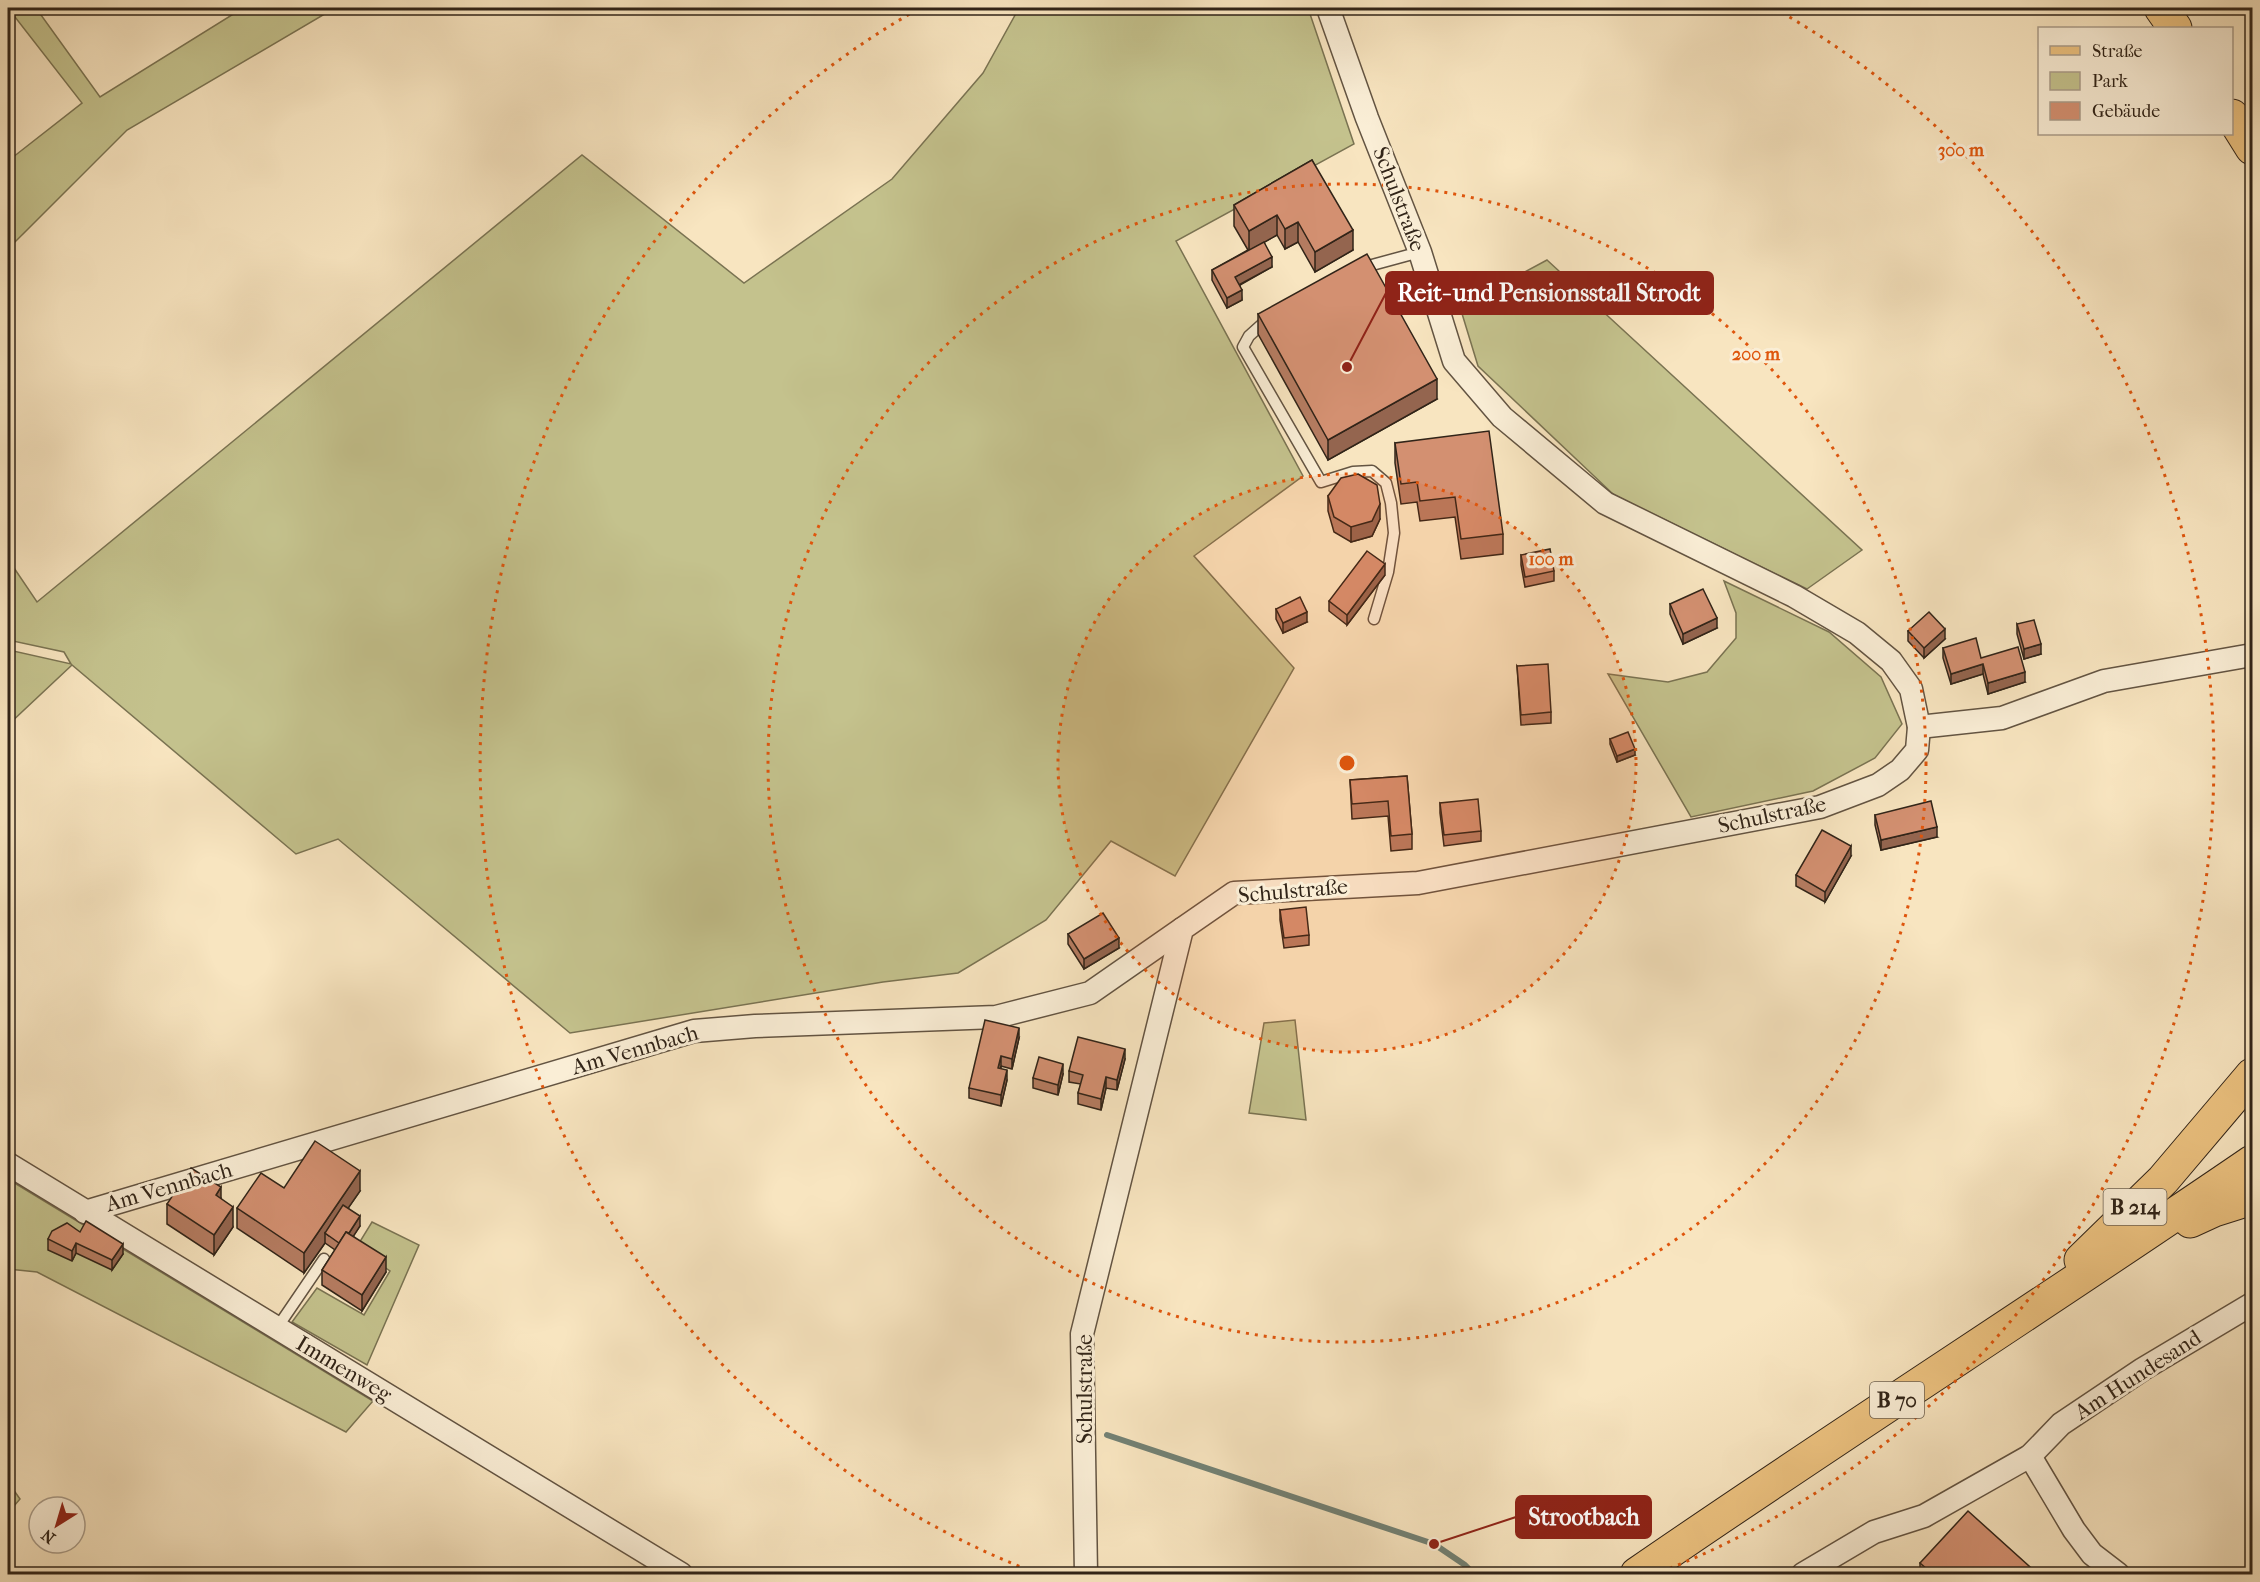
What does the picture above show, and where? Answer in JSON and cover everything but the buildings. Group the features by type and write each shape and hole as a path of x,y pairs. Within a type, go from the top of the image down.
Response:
{"main road":[{"path":"2161,8 2174,27"},
{"path":"2233,118 2253,148"},
{"name":"B 214","path":"2006,1328 2082,1260 2163,1180 2253,1075"},
{"name":"B 70","path":"1637,1575 2253,1162"},
{"path":"2113,1257 2214,1210 2253,1198"}],"street":[{"name":"Schulstraße","path":"1086,1575 1082,1334 1182,929 1234,893 1418,883 1820,807 1878,785 1900,770 1917,750 1919,727 1911,689 1891,661 1857,633 1794,596 1605,503 1502,417 1454,361 1420,252 1367,118 1328,8"},
{"path":"1919,727 2002,718 2104,681 2253,656"},
{"name":"Am Vennbach","path":"85,1212 694,1031 755,1026 996,1017 1090,993 1182,929"},
{"name":"Immenweg","path":"8,1164 681,1575"},
{"name":"Am Hundesand","path":"1803,1575 1874,1532 1924,1516 2030,1456 2061,1424 2142,1369 2253,1304"},
{"path":"2030,1456 2074,1530 2092,1554 2118,1575"}],"lane":[{"path":"1351,272 1420,252"},
{"path":"1275,315 1266,320 1243,346 1321,482 1353,472 1372,471 1386,483 1394,533 1388,572 1374,619"},
{"path":"277,1328 324,1259"}],"green space":[{"path":"8,8 36,8 100,97 243,8 335,8 127,130 8,249 8,161 82,103"},
{"path":"1019,8 1308,8 1354,144 1176,241 1303,476 1194,556 1294,668 1175,876 1111,841 1046,920 958,973 883,982 570,1033 338,839 296,854 72,665 8,725 9,650 71,664 64,652 8,640 8,559 37,602 582,155 744,283 892,179 983,73"},
{"path":"1547,260 1862,550 1807,589 1614,495 1478,366 1460,307"},
{"path":"1724,581 1829,632 1881,677 1902,724 1875,758 1813,791 1691,817 1608,674 1668,682 1707,672 1736,638 1736,613"},
{"path":"1295,1020 1306,1120 1249,1113 1264,1023"},
{"path":"8,1179 373,1401 346,1432 37,1272 8,1269"},
{"path":"372,1222 419,1245 367,1365 292,1322 317,1288 364,1315 390,1271 356,1248"},
{"path":"8,1482 20,1499 8,1513"}],"waterway":[{"path":"1107,1435 1434,1544 1474,1574"}],"place":[{"name":"Reit- und Pensionsstall Strodt","path":"1347,367"},
{"name":"Strootbach","path":"1434,1544"}]}
